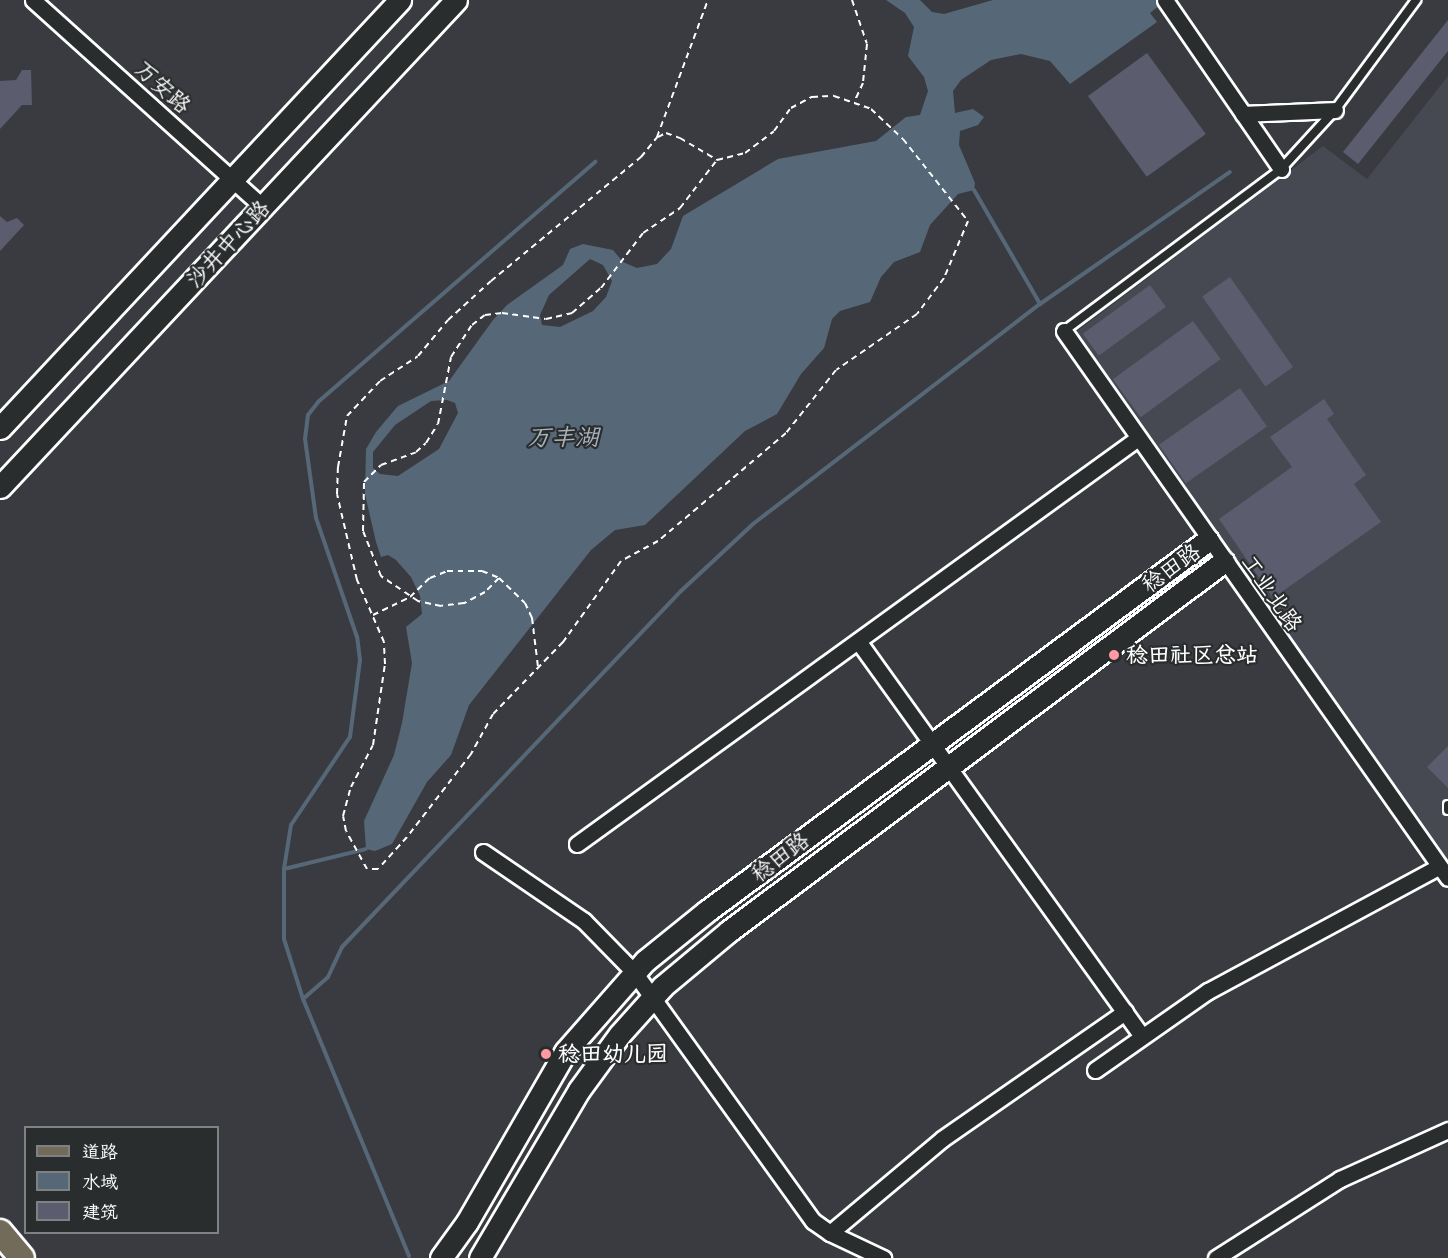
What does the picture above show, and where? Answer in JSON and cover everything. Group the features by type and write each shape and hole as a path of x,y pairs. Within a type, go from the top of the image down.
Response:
{"main road":[{"path":"0,1232 22,1258"}],"street":[{"name":"万安路","path":"33,0 262,207"},
{"name":"沙井中心路","path":"0,428 400,0"},
{"name":"沙井中心路","path":"0,487 456,0"},
{"path":"1165,0 1281,169"},
{"path":"1243,114 1335,110"},
{"name":"工业北路","path":"1064,331 1223,562 1443,873"},
{"path":"577,844 1138,438"},
{"name":"稔田路","path":"441,1258 467,1222 565,1052 634,972 707,911 1208,540"},
{"name":"稔田路","path":"480,1258 579,1090 653,996 729,931 1223,562"},
{"path":"858,641 1141,1035"},
{"path":"483,852 584,921 634,972 813,1221 830,1233 883,1258"},
{"path":"1095,1070 1141,1035 1208,992 1443,873"},
{"path":"830,1233 942,1139 1125,1012"},
{"path":"1216,1258 1340,1179 1448,1130"}],"lane":[{"path":"1064,331 1281,169 1335,110 1416,0"},
{"path":"1448,805 1448,810"}],"path":[{"path":"499,578 485,592 464,603 441,606 410,597 387,583 372,558 363,531 364,482 381,465 416,452 426,443 438,424 446,370 462,338 485,315 514,314 546,320 572,313 601,288 643,233 680,208 717,160 745,153 774,131 791,108 812,97 834,96 855,100 871,109 903,139 950,200 966,214 968,221 944,278 917,314 825,380 786,433 658,541 621,561 585,615 538,667 504,700 455,776 394,853 372,871 363,863 346,831 343,816 351,787 373,745 384,642 357,580 337,494 338,467 347,416 380,381 418,356 461,307 540,243 599,187 633,164 657,137 708,0"},
{"path":"852,0 867,44 863,83 855,100"},
{"path":"657,137 666,133 680,138 717,160"},
{"path":"373,615 410,597 430,578 447,571 465,569 499,578 525,603 535,635 538,667"}],"shaded area":[{"path":"1448,76 1448,867 1076,332 1323,146 1367,179"}],"water":[{"name":"万丰湖","path":"886,0 920,0 932,12 944,14 993,0 1157,0 1160,5 1150,13 1157,22 1070,84 1050,61 1021,54 991,60 961,80 953,91 955,113 973,109 984,117 978,125 960,131 959,145 975,183 974,190 958,194 930,225 920,252 894,262 881,277 870,302 840,311 832,319 824,348 801,374 777,414 745,431 645,525 615,530 591,550 469,705 451,755 427,782 392,844 375,851 366,849 364,821 394,755 402,723 412,663 406,627 422,614 420,596 411,577 396,560 388,555 381,557 376,542 365,494 366,449 376,432 398,406 449,381 493,320 507,305 563,265 570,249 583,244 613,250 623,262 637,268 657,264 671,249 683,216 778,159 876,141 906,117 920,115 928,91 924,77 908,56 914,27 905,13","holes":["590,259 603,265 612,281 606,297 593,311 560,327 542,325 540,315 549,295","447,400 455,403 458,413 439,449 398,476 380,474 373,468 373,452 395,425 431,401"]}],"building":[{"path":"1448,20 1448,51 1358,164 1343,152"},
{"path":"1147,53 1206,134 1147,177 1088,96"},
{"path":"22,70 31,70 32,105 22,105 0,129 0,81 16,80"},
{"path":"0,216 7,222 17,218 24,225 0,251"},
{"path":"1230,277 1293,367 1265,387 1202,297"},
{"path":"1150,285 1166,307 1099,356 1083,334"},
{"path":"1193,321 1221,359 1141,417 1113,379"},
{"path":"1240,388 1267,427 1186,483 1159,445"},
{"path":"1324,399 1334,414 1327,419 1366,475 1354,484 1381,522 1273,598 1219,519 1292,467 1270,437"},
{"path":"1448,746 1448,788 1427,767"}],"waterway":[{"path":"409,1256 303,999 284,939 284,869 291,825 350,737 360,660 357,637 316,518 305,439 308,415 318,402 595,162"},
{"path":"303,999 328,977 342,947 681,591 753,524 1040,304 1230,172"},
{"path":"974,190 1040,304"},
{"path":"284,869 366,849"}],"place":[{"name":"稔田社区总站","path":"1114,655"},
{"name":"稔田幼儿园","path":"546,1054"}]}
